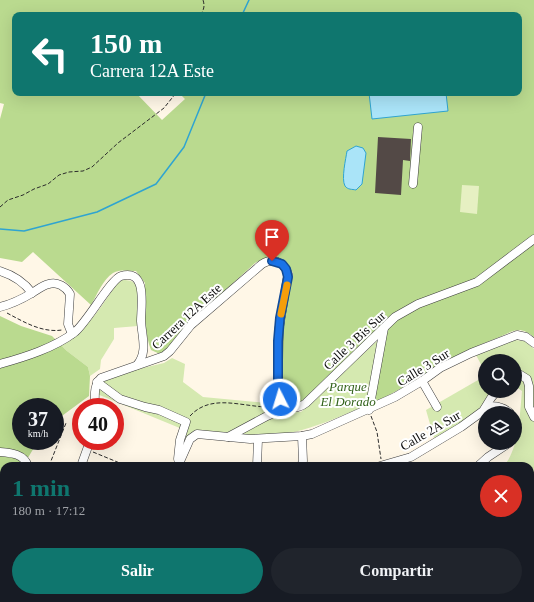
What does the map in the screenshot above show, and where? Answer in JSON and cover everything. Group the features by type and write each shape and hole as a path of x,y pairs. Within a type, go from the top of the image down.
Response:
{"street":[{"path":"413,184 418,127"},
{"name":"Calle 3 Bis Sur","path":"227,438 288,407 297,407 306,403 396,317 418,304 477,282 534,239"},
{"name":"Carrera 12A Este","path":"97,382 104,376 158,359 170,351 192,324 262,264 269,261 275,261 284,267 288,277 279,330 278,391 282,402 288,407"},
{"path":"0,271 21,281 32,293"},
{"path":"71,331 79,328 113,281 119,276 124,275 135,278 141,287 143,295 141,324 144,349 138,365"},
{"path":"0,364 44,349 68,337 71,331 68,317 70,294 63,286 54,283 47,284 3,309"},
{"path":"369,410 384,328"},
{"name":"Calle 3 Sur","path":"180,462 190,439 195,434 200,433 227,438 258,439 312,434 369,410 395,397 440,368 461,357 517,335 529,338 534,344"},
{"path":"144,349 149,355 158,359"},
{"path":"522,376 527,379 529,386 529,407 534,417"},
{"path":"422,381 436,407"},
{"path":"95,398 97,382 120,399 159,410 186,422 180,440 178,462"},
{"name":"Calle 2A Sur","path":"486,406 491,398"},
{"name":"Calle 2A Sur","path":"396,462 415,455 466,424 478,415"},
{"path":"302,436 303,462"},
{"path":"257,462 258,439"},
{"path":"482,462 498,450"},
{"path":"0,452 17,454 26,462"},
{"path":"82,462 86,452"},
{"path":"86,452 87,462"}],"path":[{"path":"203,0 203,12"},
{"path":"0,207 8,200 23,195 34,188 48,184 59,175 92,167 118,143 164,108 174,96"},
{"path":"3,309 37,328 71,331"},
{"path":"186,422 198,409 216,403 226,402 248,406 274,407"},
{"path":"369,410 377,432 381,462"},
{"path":"51,462 66,423"},
{"path":"86,452 115,462"}],"green space":[{"path":"0,0 534,0 534,337 520,330 508,333 465,352 375,402 373,400 389,319 299,404 291,405 283,398 281,361 282,331 293,273 286,263 281,260 277,258 266,258 255,263 184,328 168,350 160,354 151,350 148,342 145,317 145,283 136,271 124,270 113,273 109,276 103,283 91,305 33,252 22,262 0,258 0,119 4,104 0,103"},
{"path":"462,185 479,186 477,214 460,212"},
{"path":"122,280 131,281 134,283 138,291 138,326 114,328 114,339 101,360 100,369 90,376 88,367 59,343 69,338 85,326 98,311 116,285"},
{"path":"0,316 21,326 52,336 67,351 88,367 90,376 89,396 86,398 72,398 72,408 64,414 64,398 12,398 12,450 33,450 25,462 0,462"},
{"name":"Parque El Dorado","path":"378,340 366,406 318,425 294,432 270,435 237,436 285,410 291,412 301,412"},
{"path":"514,340 525,341 534,349 534,462 506,462 512,450 522,450 522,406 520,406 522,398 522,354 479,354"},
{"path":"172,358 185,364 183,382 203,397 279,404 279,409 228,435 198,430 183,448 187,431 124,405 124,398 107,398 97,394 103,382 110,378 130,371 164,363"},
{"path":"478,380 478,398 495,398 486,406 478,406 478,413 434,438 426,410"}],"water":[{"path":"369,96 446,96 448,111 372,119"},
{"path":"356,146 363,148 366,153 362,184 356,190 346,187 343,179 347,151"}],"building":[{"path":"378,137 411,139 410,161 403,160 401,195 375,193"}],"waterway":[{"path":"243,12 249,0"},
{"path":"0,229 24,231 97,212 156,184 184,147 205,96"}],"slow traffic":[{"path":"281,314 287,285"}],"route":[{"path":"272,261 282,264 288,274 280,318 278,341 278,391 280,399"}]}
